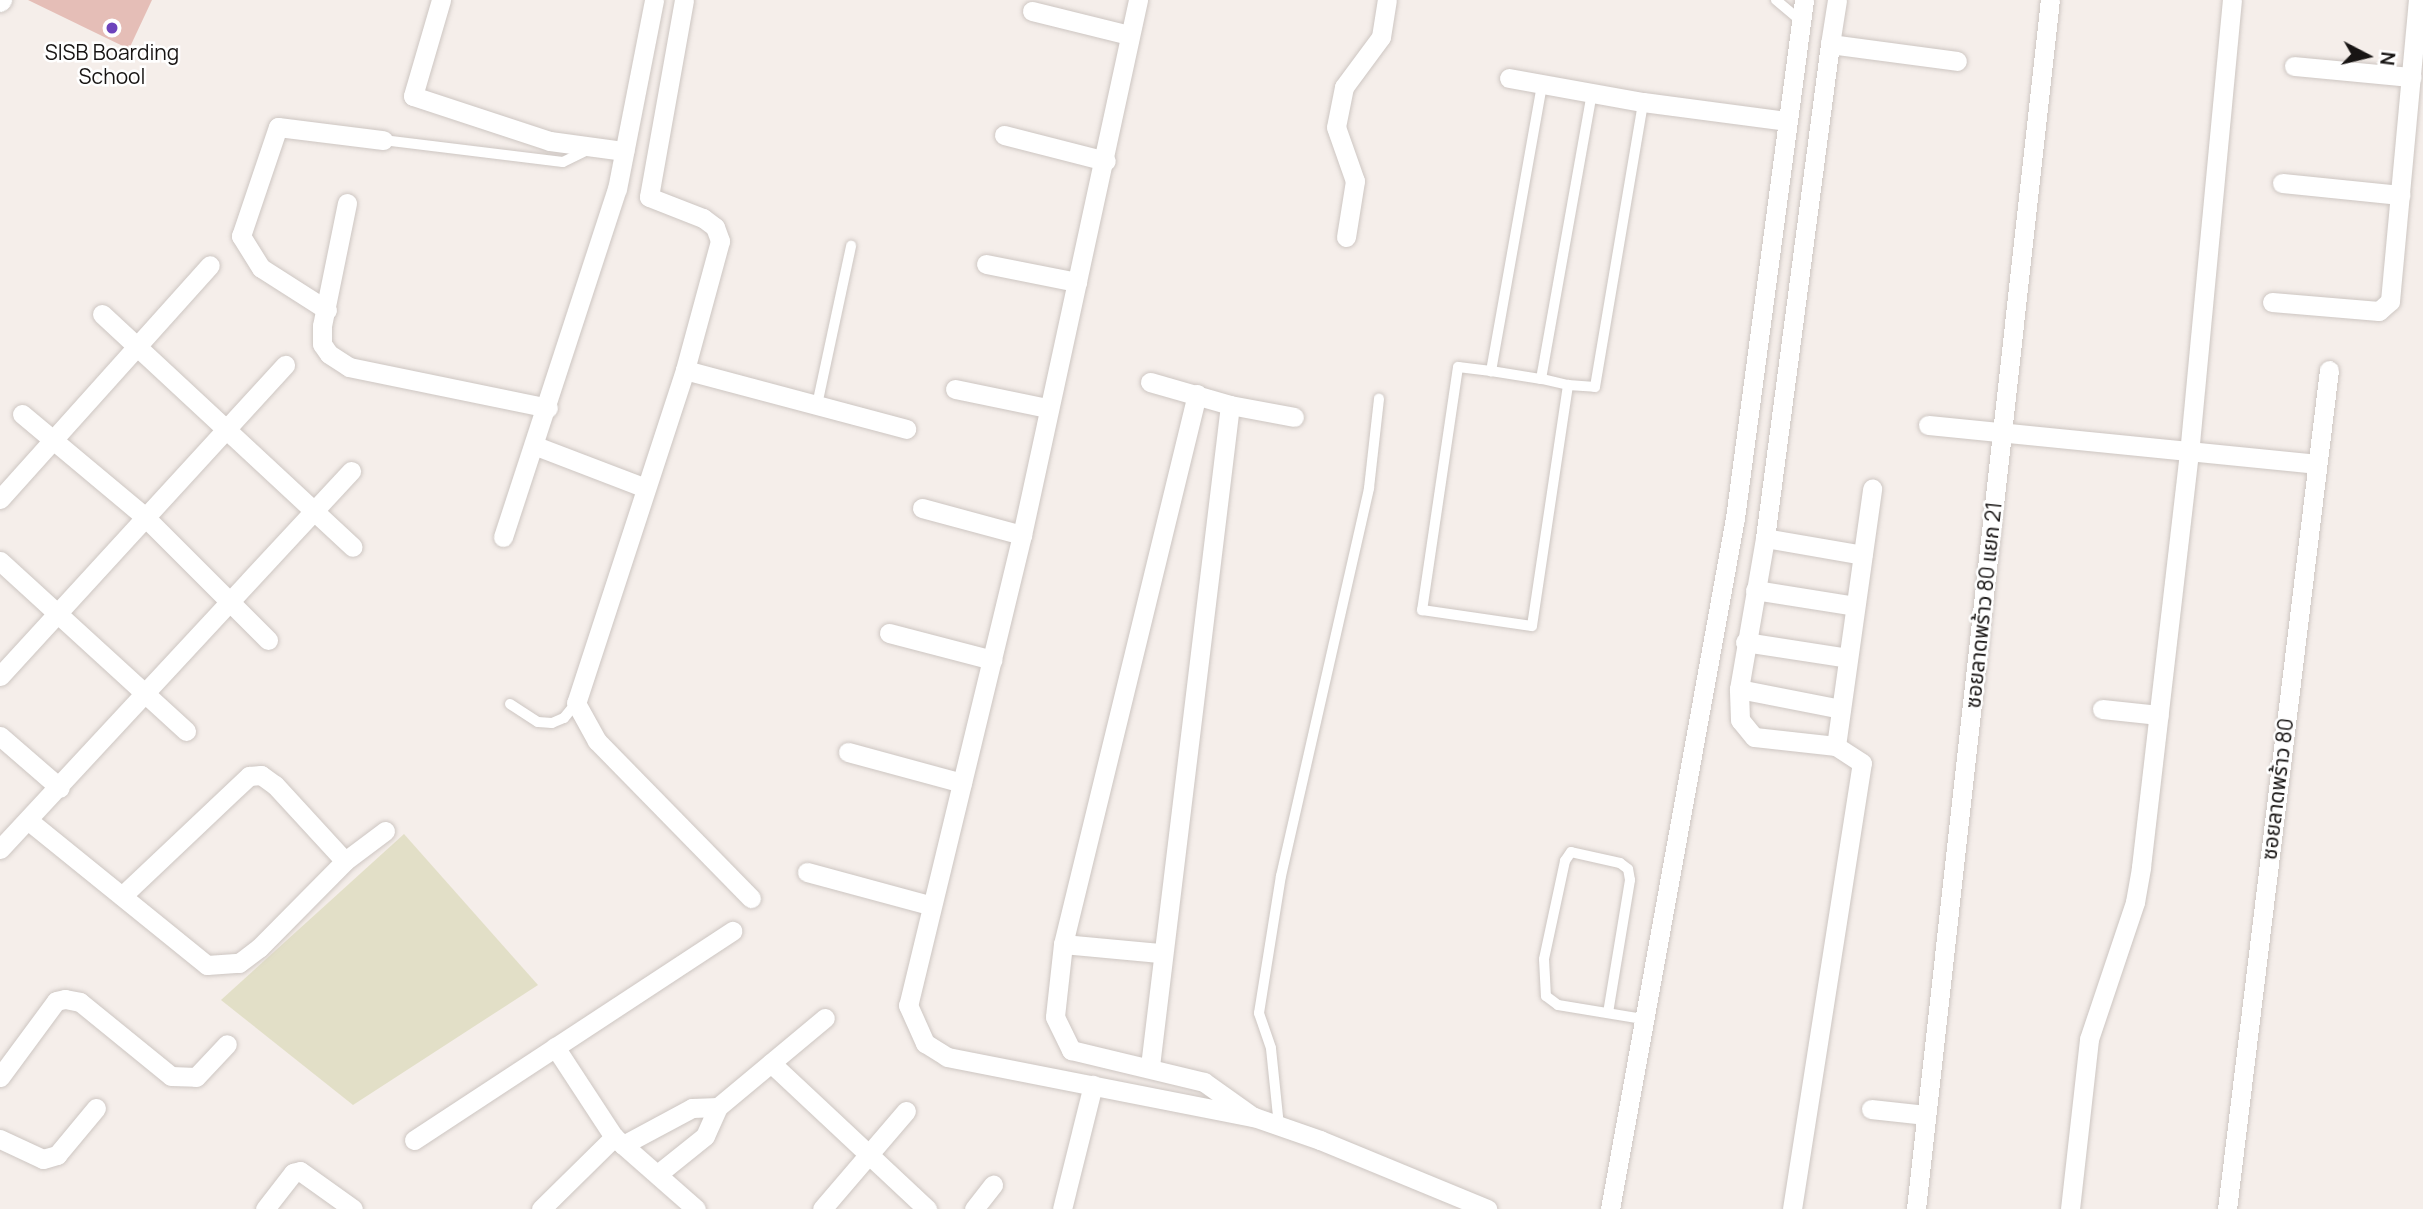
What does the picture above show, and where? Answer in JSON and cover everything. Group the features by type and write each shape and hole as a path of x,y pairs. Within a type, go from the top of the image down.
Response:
{"street":[{"path":"441,0 413,96 550,141 590,149 624,151"},
{"path":"503,537 536,446 617,189 654,0"},
{"path":"649,197 684,0"},
{"path":"1138,0 1106,161 1047,408 1023,535 929,905 908,1006 925,1043 947,1057 1254,1117 1487,1209"},
{"path":"1346,237 1354,181 1336,127 1344,87 1381,37 1387,0"},
{"path":"1610,1209 1735,518 1804,0"},
{"path":"1792,1209 1863,778 1862,763 1836,746 1754,737 1740,720 1739,689 1765,538 1837,0"},
{"name":"ซอยลาดพร้าว 80 แยก 21","path":"1916,1209 2050,0"},
{"path":"2070,1209 2089,1039 2135,902 2189,454 2232,0"},
{"path":"2272,303 2368,311 2386,308 2400,195 2418,0"},
{"path":"1032,11 1129,35"},
{"path":"1830,44 1957,61"},
{"path":"2294,66 2411,77"},
{"path":"1509,78 1643,102 1788,121"},
{"path":"327,310 261,268 241,236 278,127 383,140"},
{"path":"1004,135 1106,161"},
{"path":"2282,183 2400,195"},
{"path":"617,189 649,197 703,218 715,227 720,241 685,370 643,487 576,703 597,741 751,898"},
{"path":"347,203 322,344 349,367 548,408"},
{"path":"986,264 1077,282"},
{"path":"0,499 210,265"},
{"path":"102,314 353,547"},
{"path":"0,676 285,365"},
{"path":"685,370 906,429"},
{"name":"ซอยลาดพร้าว 80","path":"2227,1209 2329,370"},
{"path":"1150,382 1230,405 1294,417"},
{"path":"955,389 1047,408"},
{"path":"1197,394 1063,944 1055,1017 1062,1037 1071,1050 1150,1066 1204,1082 1254,1117"},
{"path":"1150,1066 1160,953 1230,405"},
{"path":"22,414 55,438 145,517 233,602 268,640"},
{"path":"1928,425 2189,454 2316,464"},
{"path":"536,446 643,487"},
{"path":"0,849 148,695 351,471"},
{"path":"1836,746 1871,489"},
{"path":"922,509 1023,535"},
{"path":"1765,538 1863,555"},
{"path":"0,561 186,731"},
{"path":"1755,590 1855,606"},
{"path":"889,633 993,660"},
{"path":"1745,642 1848,659"},
{"path":"1739,689 1841,709"},
{"path":"2102,709 2159,715"},
{"path":"0,736 60,788"},
{"path":"848,752 962,783"},
{"path":"122,895 249,776 261,775 275,785 345,861"},
{"path":"29,821 207,965 239,963 345,861 386,831"},
{"path":"807,872 929,905"},
{"path":"414,1140 733,931"},
{"path":"1063,944 1160,953"},
{"path":"0,1077 56,1001 65,999 80,1002 171,1076 196,1077 227,1044"},
{"path":"659,1173 705,1136 718,1107 825,1018"},
{"path":"555,1047 619,1141 659,1173 696,1209"},
{"path":"771,1063 927,1209"},
{"path":"1062,1209 1093,1085"},
{"path":"541,1209 619,1141 692,1108 718,1107"},
{"path":"0,1139 43,1159 57,1156 96,1108"},
{"path":"1871,1109 1926,1115"},
{"path":"822,1209 906,1111"},
{"path":"265,1209 293,1173 300,1171 353,1209"},
{"path":"974,1209 993,1185"}],"lane":[{"path":"1776,0 1801,22"},
{"path":"1490,371 1542,85"},
{"path":"1541,379 1592,94"},
{"path":"1568,385 1532,626 1422,610 1458,367 1595,387 1643,102"},
{"path":"383,140 563,162 590,149"},
{"path":"817,405 851,246"},
{"path":"1279,1126 1271,1048 1259,1013 1281,876 1369,488 1378,399"},
{"path":"510,704 538,722 552,723 564,718 576,703"},
{"path":"1608,1013 1630,880 1628,869 1620,863 1571,852 1565,860 1546,950 1543,990 1550,1002 1558,1005 1643,1019"}],"shaded area":[{"path":"404,834 538,985 353,1105 221,1000"}],"building":[{"name":"SISB Boarding School","path":"28,0 152,0 129,49"}],"place":[{"name":"SISB Boarding School","path":"112,28"}]}
